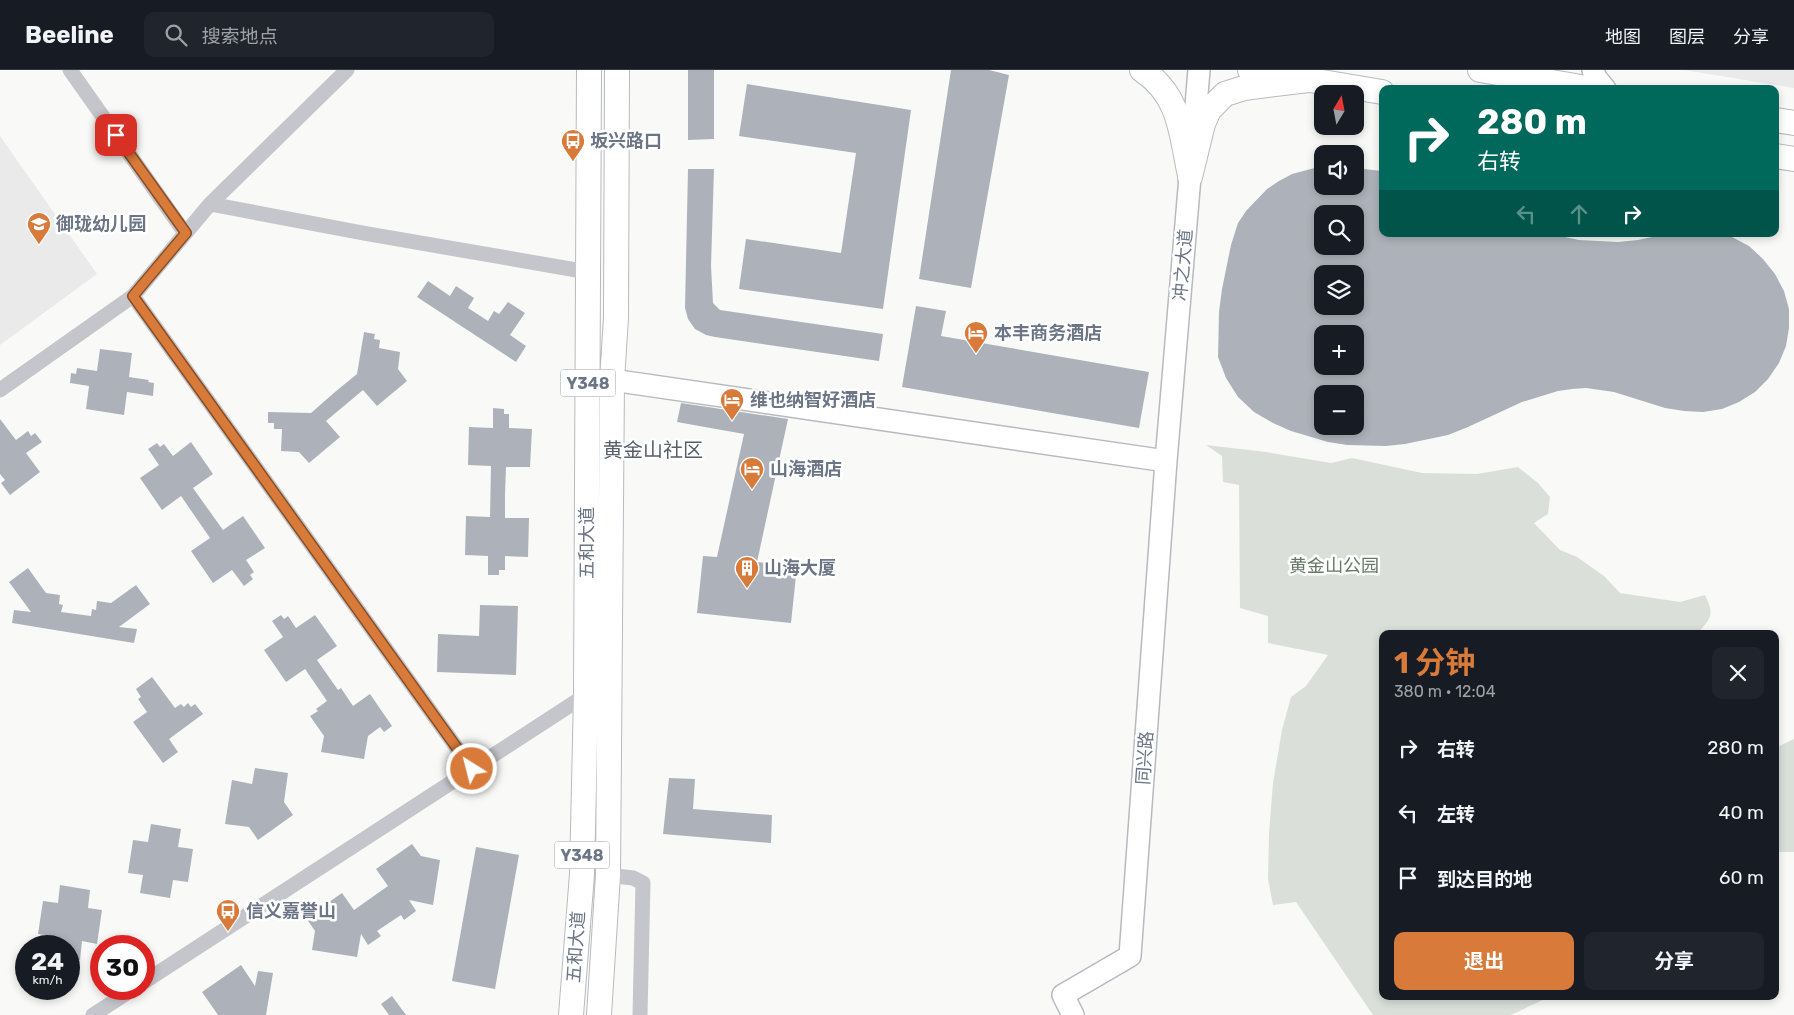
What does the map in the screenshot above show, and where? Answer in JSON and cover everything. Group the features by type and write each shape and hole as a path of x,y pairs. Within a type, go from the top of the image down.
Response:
{"main road":[{"name":"五和大道","path":"571,1015 582,874 586,695 589,70"},
{"name":"五和大道","path":"599,1015 608,875 612,380 616,318 617,70"},
{"path":"1142,70 1152,76 1168,95 1178,118 1190,177"},
{"path":"1250,70 1379,92"},
{"path":"1480,70 1529,73 1577,85"},
{"path":"1190,177 1203,124 1210,110 1225,94 1244,88 1308,80"},
{"path":"1779,121 1794,123"},
{"path":"1779,157 1794,160"}],"street":[{"path":"70,70 186,233"},
{"path":"0,390 133,296 210,204 348,70"},
{"name":"冲之大道","path":"1166,461 1199,70"},
{"path":"1593,70 1602,85"},
{"path":"210,204 588,272"},
{"path":"133,296 472,769"},
{"path":"612,380 1166,461"},
{"name":"同兴路","path":"1073,1015 1063,995 1130,956 1166,461"},
{"path":"155,975 586,695"},
{"path":"608,875 634,878 643,882 640,1015"},
{"path":"92,1015 116,1000"}],"shaded area":[{"path":"1684,70 1794,70 1794,88"},
{"name":"御珑幼儿园","path":"0,136 97,274 0,345"}],"green space":[{"name":"黄金山公园","path":"1206,445 1266,452 1331,463 1352,458 1422,473 1477,474 1518,467 1538,483 1550,497 1548,514 1534,523 1560,550 1577,557 1604,576 1620,593 1680,602 1705,595 1711,612 1706,624 1701,630 1379,630 1379,1000 1543,1000 1511,1015 1373,1015 1296,902 1273,905 1268,879 1269,833 1273,783 1282,730 1291,697 1306,686 1328,655 1268,643 1268,616 1240,608 1239,485 1223,482 1222,456"},
{"path":"1794,739 1794,852 1779,852 1779,746"}],"building":[{"path":"688,70 714,70 714,139 688,140"},
{"path":"951,70 989,70 1009,75 971,288 919,279"},
{"path":"747,84 911,110 883,309 739,289 746,239 841,253 856,153 739,136"},
{"path":"1314,168 1314,195 1364,195 1364,169 1379,171 1379,237 1565,237 1579,240 1618,242 1652,237 1732,237 1749,246 1763,259 1775,274 1784,291 1789,309 1789,328 1786,346 1779,363 1768,379 1755,392 1739,402 1722,409 1703,412 1684,411 1665,408 1614,392 1586,388 1558,391 1522,402 1448,435 1405,444 1386,446 1347,445 1328,442 1291,431 1254,412 1238,397 1226,378 1218,357 1219,312 1231,245 1238,223 1246,211 1267,189 1292,174"},
{"path":"688,169 714,169 711,266 713,303 720,310 883,334 879,361 715,337 695,329 688,319 685,308"},
{"path":"428,281 450,296 456,286 474,298 468,308 488,321 494,311 499,314 508,302 525,313 510,335 526,346 516,362 417,297"},
{"name":"本丰商务酒店","path":"916,306 946,311 941,336 1149,372 1139,428 902,387"},
{"path":"364,332 375,334 374,339 380,340 379,348 400,352 398,369 407,381 377,406 363,390 326,421 340,437 309,463 299,452 281,451 282,429 274,429 274,423 268,423 268,412 311,413 357,374"},
{"path":"100,349 132,353 129,377 149,380 148,382 154,383 153,396 127,392 124,415 86,409 89,386 70,383 71,373 76,374 77,368 97,371"},
{"path":"681,403 788,419 757,562 797,566 791,623 697,613 703,556 717,557 744,434 677,422"},
{"path":"493,408 504,409 504,414 509,414 509,428 532,429 530,467 506,467 505,494 505,518 529,518 528,557 505,556 505,570 499,570 499,575 488,575 488,556 465,555 466,516 490,517 491,466 468,465 469,427 493,428"},
{"path":"0,419 16,440 28,431 31,436 35,433 42,442 26,453 40,472 10,495 1,483 5,480 0,474"},
{"path":"191,442 213,474 193,488 223,530 243,516 265,548 246,560 254,572 250,575 253,579 244,586 232,570 213,583 191,551 210,538 181,496 162,510 140,478 159,465 148,449 157,443 160,447 164,444 173,456"},
{"path":"28,568 46,593 60,595 59,604 63,605 61,612 91,616 92,609 96,610 97,601 111,603 136,585 150,604 119,627 137,629 134,643 12,623 14,610 31,612 9,582"},
{"path":"480,605 518,606 516,675 437,672 438,634 479,636"},
{"path":"281,615 284,619 288,616 296,628 315,615 337,646 317,660 338,690 341,688 353,706 370,694 392,726 384,732 380,727 368,736 364,759 321,752 324,736 310,716 318,711 316,709 327,701 305,669 286,682 264,650 283,637 272,621"},
{"path":"152,677 175,708 181,704 184,707 188,703 191,707 195,704 203,714 169,739 178,752 163,763 133,722 147,712 138,699 141,697 136,689"},
{"path":"255,768 288,773 284,802 293,815 258,840 249,827 225,824 232,780 252,784"},
{"path":"669,778 695,779 693,809 772,815 771,843 663,834"},
{"path":"151,824 181,829 178,847 193,849 188,882 173,880 170,898 140,893 143,875 128,873 133,840 148,842"},
{"path":"412,844 421,856 440,860 433,905 409,900 416,911 404,920 401,915 377,931 381,936 368,945 361,934 357,957 312,950 315,931 306,918 342,893 354,910 388,886 376,869"},
{"path":"476,847 519,855 495,989 452,981"},
{"path":"60,885 90,890 88,908 102,910 98,935 90,935 90,943 82,941 80,960 80,935 38,934 43,901 58,903"},
{"path":"241,965 255,986 258,971 273,973 266,1015 218,1015 202,992"},
{"path":"392,996 406,1015 389,1015 381,1004"}],"place":[{"name":"坂兴路口","path":"573,162"},
{"name":"御珑幼儿园","path":"39,245"},
{"name":"本丰商务酒店","path":"976,354"},
{"name":"维也纳智好酒店","path":"732,421"},
{"name":"山海酒店","path":"752,490"},
{"name":"山海大厦","path":"747,589"},
{"name":"信义嘉誉山","path":"228,932"}],"district":[{"name":"黄金山社区","path":"653,450"}],"route":[{"path":"116,135 186,233 133,296 472,769"}]}
